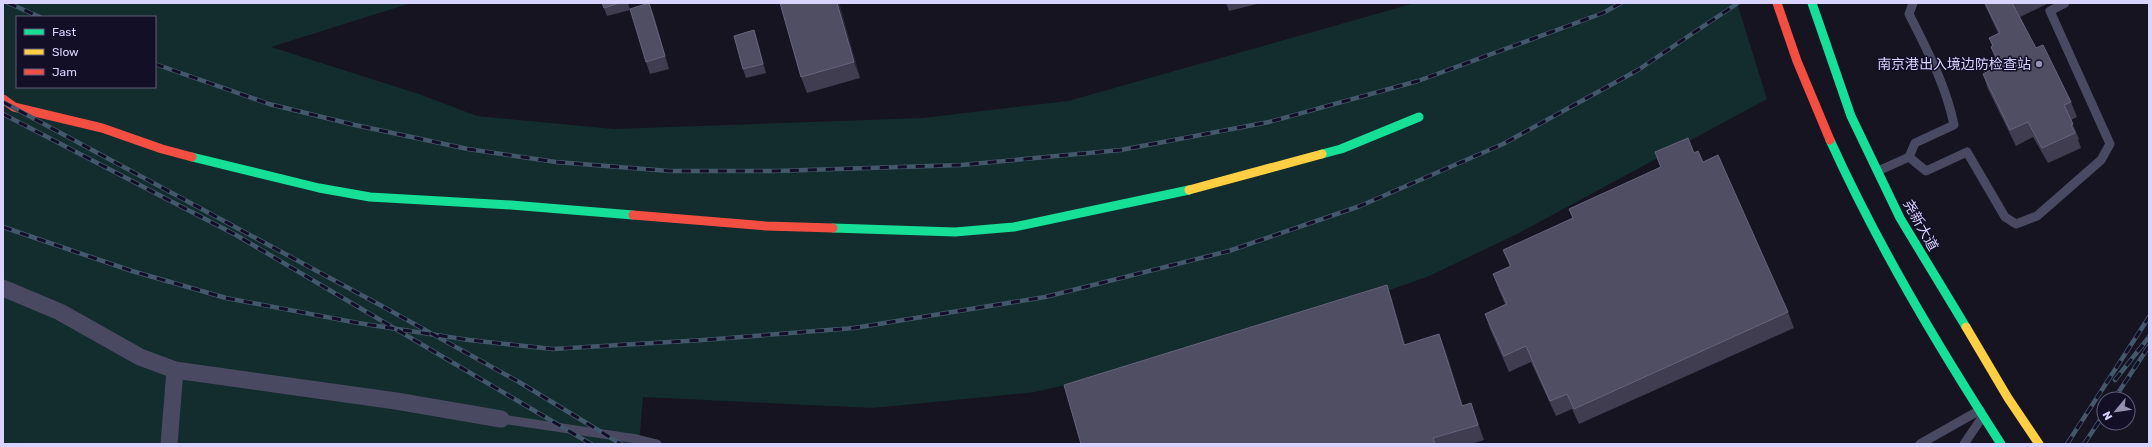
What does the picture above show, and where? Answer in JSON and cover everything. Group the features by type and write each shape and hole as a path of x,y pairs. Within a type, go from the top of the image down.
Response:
{"street":[{"path":"1777,3 1790,43 1826,130 1876,234 1929,330 2000,444"},
{"name":"尧新大道","path":"1812,3 1851,116 1900,218 2008,398 2039,444"},
{"path":"3,99 14,108 102,128 162,149 319,188 370,197 415,201 511,205 766,226 955,232 1014,227 1168,196 1341,149 1419,117"},
{"path":"3,288 60,312 140,357 175,370 396,401 501,419"},
{"path":"168,444 175,370"}],"lane":[{"path":"1878,171 1909,157 1915,143 1954,125 1951,108 1935,66 1909,14 1913,3"},
{"path":"1909,157 1926,171 1967,152 2005,217 2016,224 2037,216 2101,160 2110,144 2050,11 2065,3"},
{"path":"1920,444 1982,413"},
{"path":"1964,444 1982,413"},
{"path":"501,419 637,439 657,444"}],"green space":[{"path":"3,3 411,3 271,47 419,94 477,116 614,129 923,118 1068,101 1415,3 1737,3 1767,99 1519,233 1427,277 1320,314 1142,367 1035,392 873,408 643,397 639,444 3,444"}],"building":[{"path":"602,3 619,3 604,8"},
{"path":"649,3 665,56 646,62 630,9"},
{"path":"780,3 837,3 854,62 801,77"},
{"path":"1985,3 2012,3 2036,48 2043,45 2071,102 2064,105 2073,124 2071,125 2075,133 2042,148 2028,122 2010,130 1983,74 2000,65 1991,47 1993,45 1989,38 2000,33"},
{"path":"754,30 763,64 743,69 734,36"},
{"path":"1688,138 1694,153 1698,151 1703,162 1718,155 1788,312 1574,409 1567,394 1550,401 1526,346 1504,356 1485,314 1507,304 1493,274 1511,266 1503,250 1573,218 1569,209 1661,167 1655,152"},
{"path":"1387,285 1404,345 1439,334 1462,406 1471,403 1478,425 1433,438 1435,444 1081,444 1064,385"}],"railway":[{"path":"8,3 38,16"},
{"path":"156,64 269,104 355,125 468,149 556,162 669,171 776,171 961,165 1121,150 1269,122 1418,81 1603,13 1621,3"},
{"path":"3,227 132,271 226,298 358,323 469,340 553,349 703,340 854,328 1045,297 1229,251 1360,206 1503,144 1638,70 1738,3"},
{"path":"3,102 380,305 519,382 621,444"},
{"path":"3,114 236,235 591,444"},
{"path":"2067,444 2149,317"},
{"path":"2115,380 2149,337"},
{"path":"2119,391 2149,346"},
{"path":"2084,444 2096,426"}],"traffic: fast":[{"path":"1812,3 1851,116 1900,218 1966,327"},
{"path":"1322,154 1341,149 1419,117"},
{"path":"1830,140 1868,218 1910,295 1954,370 2001,444"},
{"path":"192,157 319,188 370,197 511,205 633,215"},
{"path":"833,228 955,232 1014,227 1189,190"}],"traffic: slow":[{"path":"1189,190 1322,154"},
{"path":"1966,327 2008,398 2039,444"}],"traffic: jam":[{"path":"1777,3 1797,61 1830,140"},
{"path":"3,99 14,107 102,128 162,149 192,157"},
{"path":"633,215 766,226 833,228"}],"place":[{"name":"南京港出入境边防检查站","path":"2039,64"}]}
